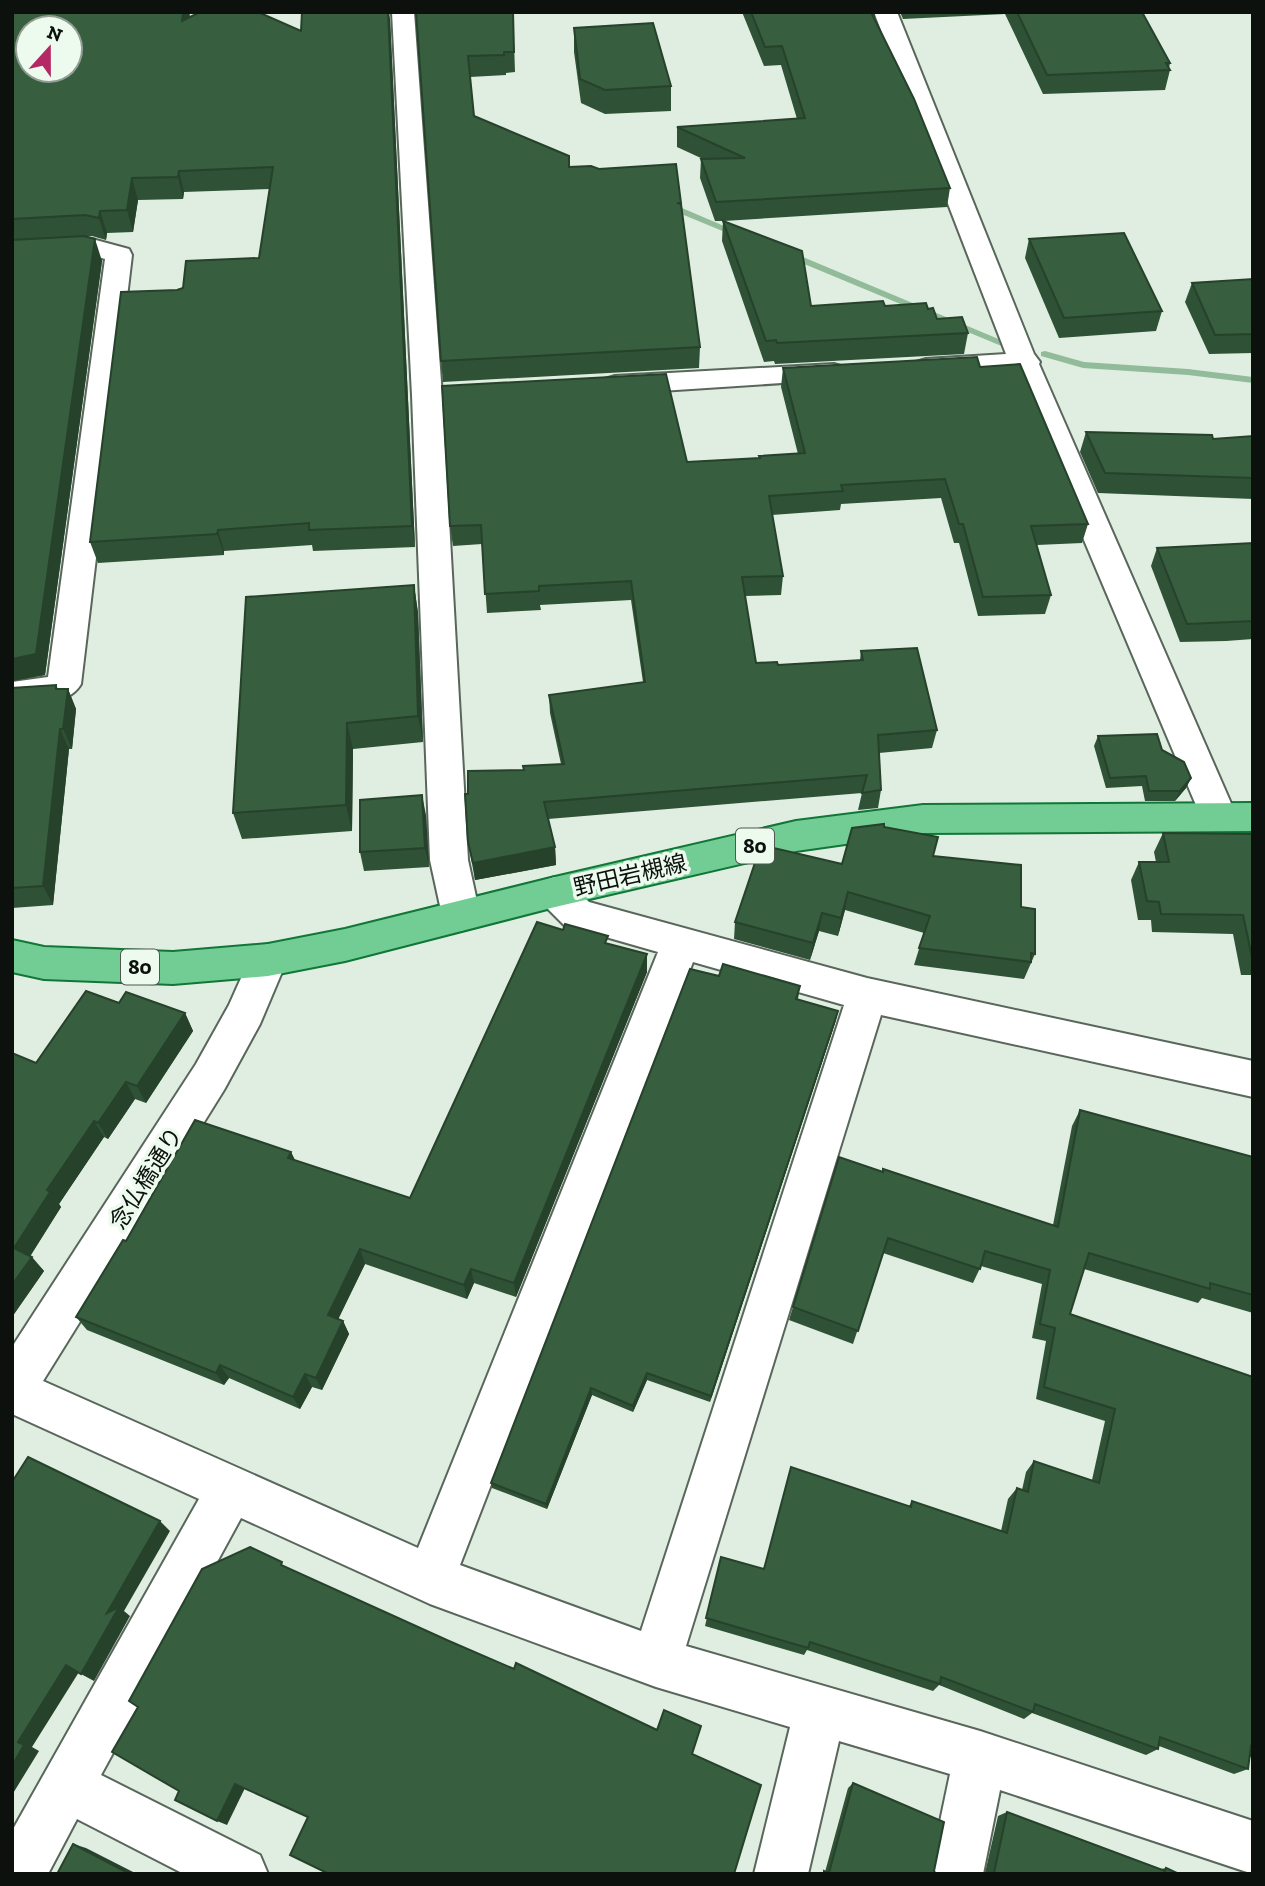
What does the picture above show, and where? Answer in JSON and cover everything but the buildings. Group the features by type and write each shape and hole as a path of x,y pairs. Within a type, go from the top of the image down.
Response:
{"main road":[{"name":"野田岩槻線","path":"12,956 44,963 173,968 268,960 345,945 555,892 796,836 923,820 1236,817"}],"street":[{"path":"403,12 441,395 449,860 461,915"},
{"path":"885,12 1026,362 1236,817"},
{"path":"12,251 92,247 119,255 64,684 43,692 12,695"},
{"path":"901,369 1026,362"},
{"path":"594,386 859,371"},
{"path":"555,892 577,914 867,995 1253,1079"},
{"path":"430,1579 681,943"},
{"name":"念仏橋通り","path":"12,1390 210,1077 246,1012 268,960"},
{"path":"656,1662 867,995"},
{"path":"12,1390 230,1491 430,1579 656,1662 980,1757 1253,1848"},
{"path":"18,1874 230,1491"},
{"path":"781,1874 820,1711"},
{"path":"956,1874 980,1757"},
{"path":"66,1785 241,1874"}],"waterway":[{"path":"665,204 740,235"},
{"path":"788,254 1003,343"},
{"path":"1045,354 1083,365 1188,372 1253,380"}]}
